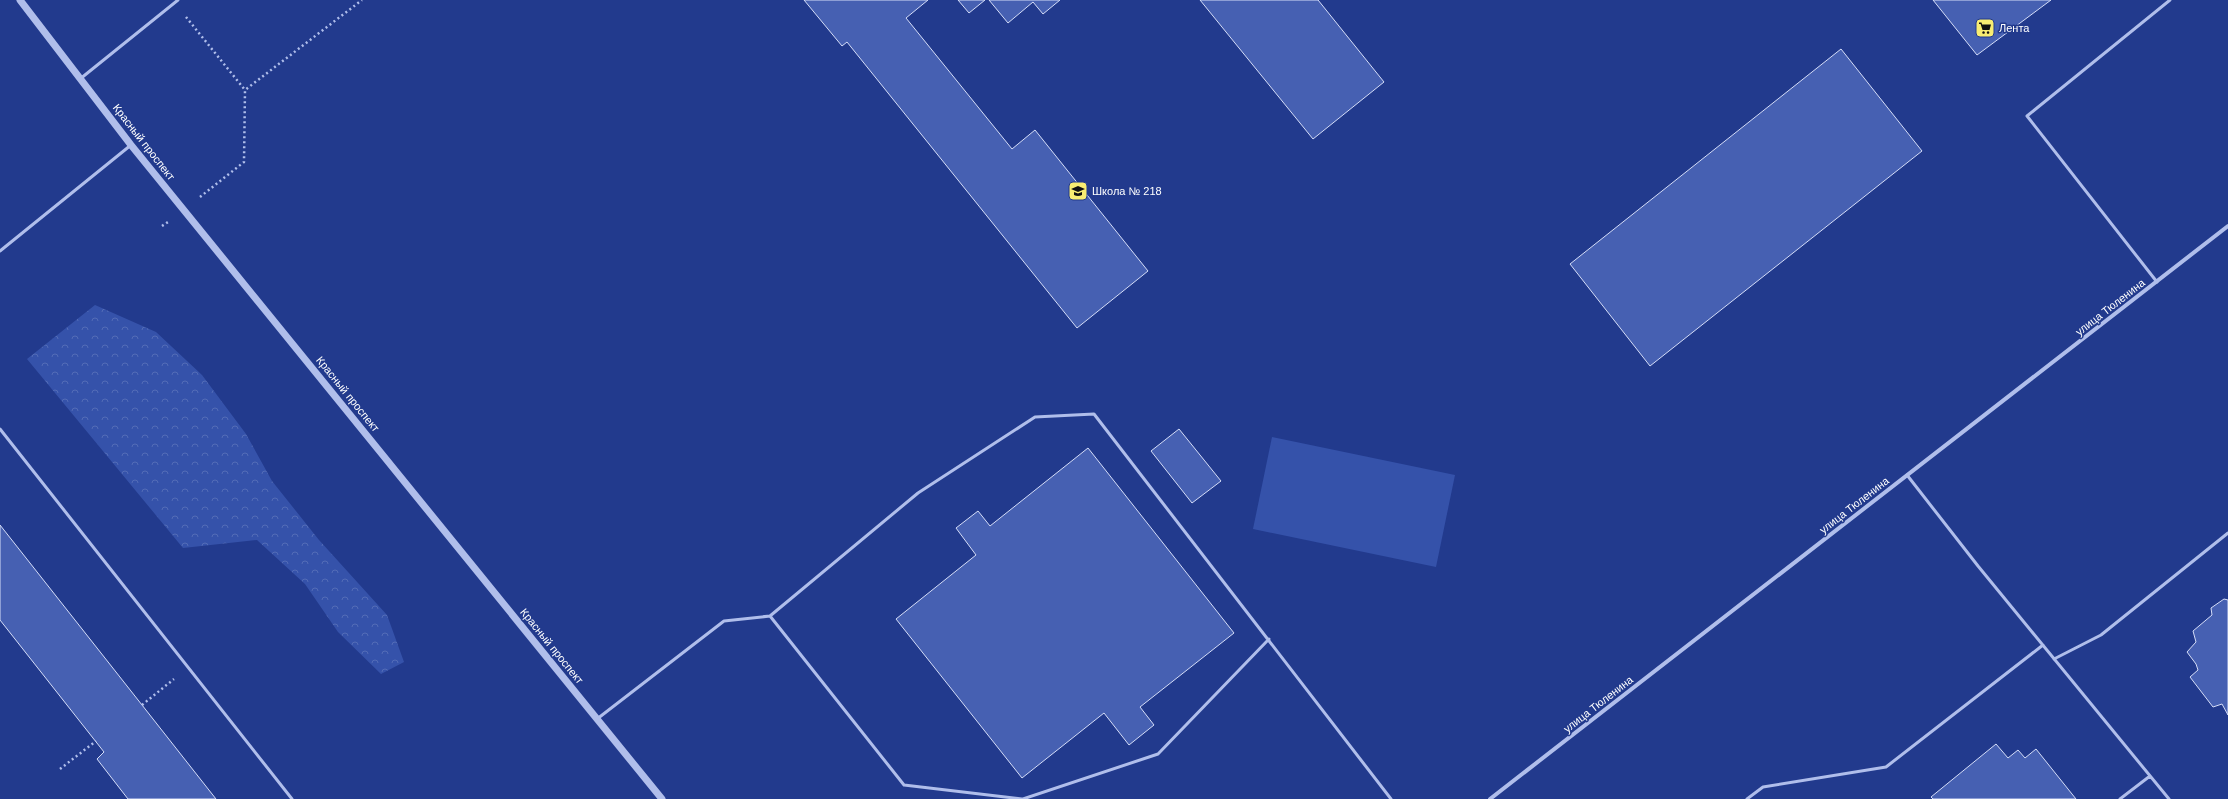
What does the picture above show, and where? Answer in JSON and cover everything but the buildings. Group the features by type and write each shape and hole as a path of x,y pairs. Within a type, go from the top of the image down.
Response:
{"street":[{"name":"Красный проспект","path":"20,0 131,145 662,799"},
{"name":"улица Тюленина","path":"1490,799 2228,226"}],"lane":[{"path":"2157,282 2027,116 2170,0"},
{"path":"80,79 176,1"},
{"path":"0,251 131,145"},
{"path":"597,719 724,621 770,616 918,493 1035,417 1094,414 1391,799"},
{"path":"0,429 292,799"},
{"path":"1907,475 2054,659 2169,799"},
{"path":"2054,659 2101,635 2228,533"},
{"path":"770,616 904,785 1023,799 1158,754 1269,639"},
{"path":"1747,799 1763,786 1886,767 2043,645"},
{"path":"2120,799 2150,776"}],"path":[{"path":"244,90 362,0"},
{"path":"162,226 244,162 244,90 176,1"},
{"path":"142,705 188,668"},
{"path":"60,769 96,741"}],"green space":[{"path":"95,305 156,332 202,375 246,434 272,481 319,540 387,615 404,662 381,674 338,632 305,584 257,540 183,548 27,359"},
{"path":"1272,437 1455,475 1436,567 1253,529"}],"place":[{"name":"Лента","path":"1985,28"},
{"name":"Школа № 218","path":"1078,191"}]}
